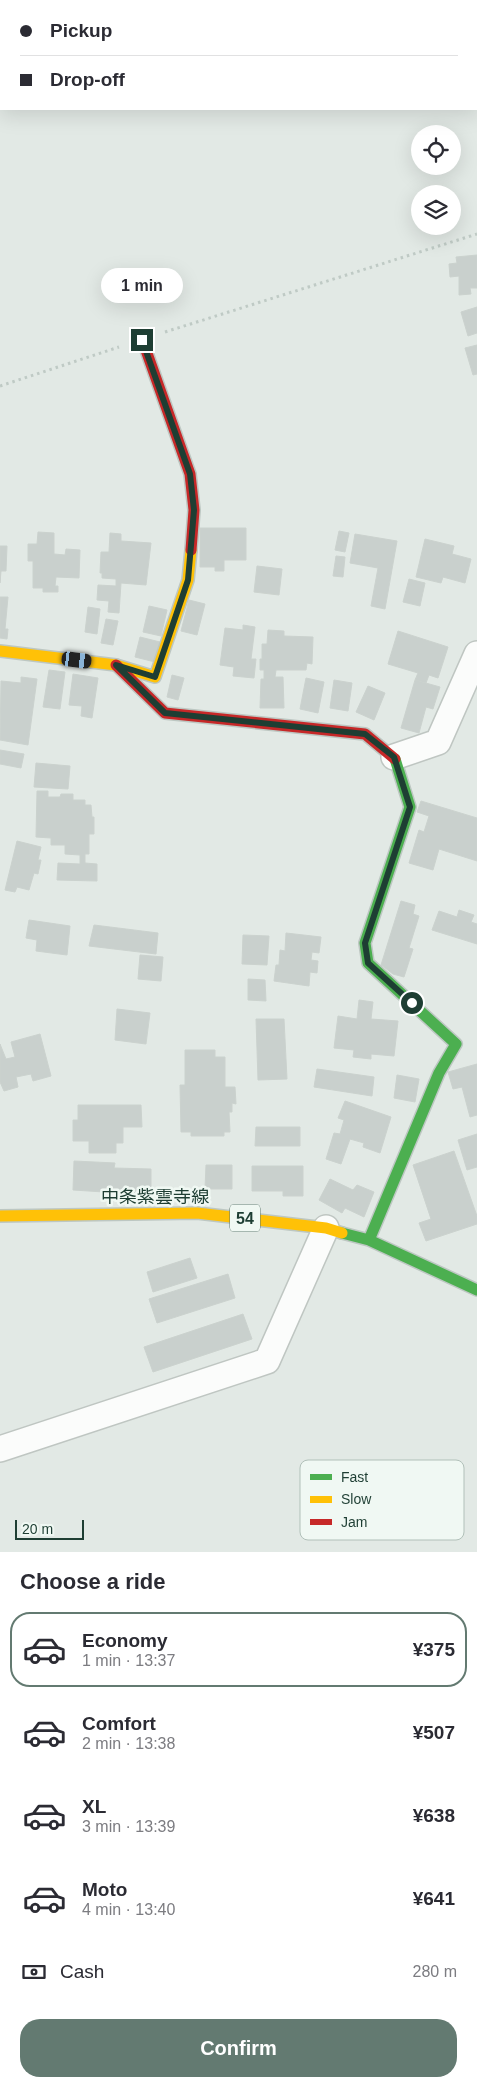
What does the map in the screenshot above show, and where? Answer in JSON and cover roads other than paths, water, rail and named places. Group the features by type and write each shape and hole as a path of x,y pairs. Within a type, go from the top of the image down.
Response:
{"street":[{"path":"0,651 116,665 155,677 188,580 194,510 190,474 142,340"},
{"path":"394,757 438,742 477,654"},
{"path":"116,665 165,713 365,734 394,757 410,807 365,943 368,963 456,1044 438,1073 369,1240"},
{"name":"中条紫雲寺線","path":"0,1216 197,1212 326,1228 369,1240 477,1290"},
{"path":"0,1449 267,1362 326,1228"}]}
